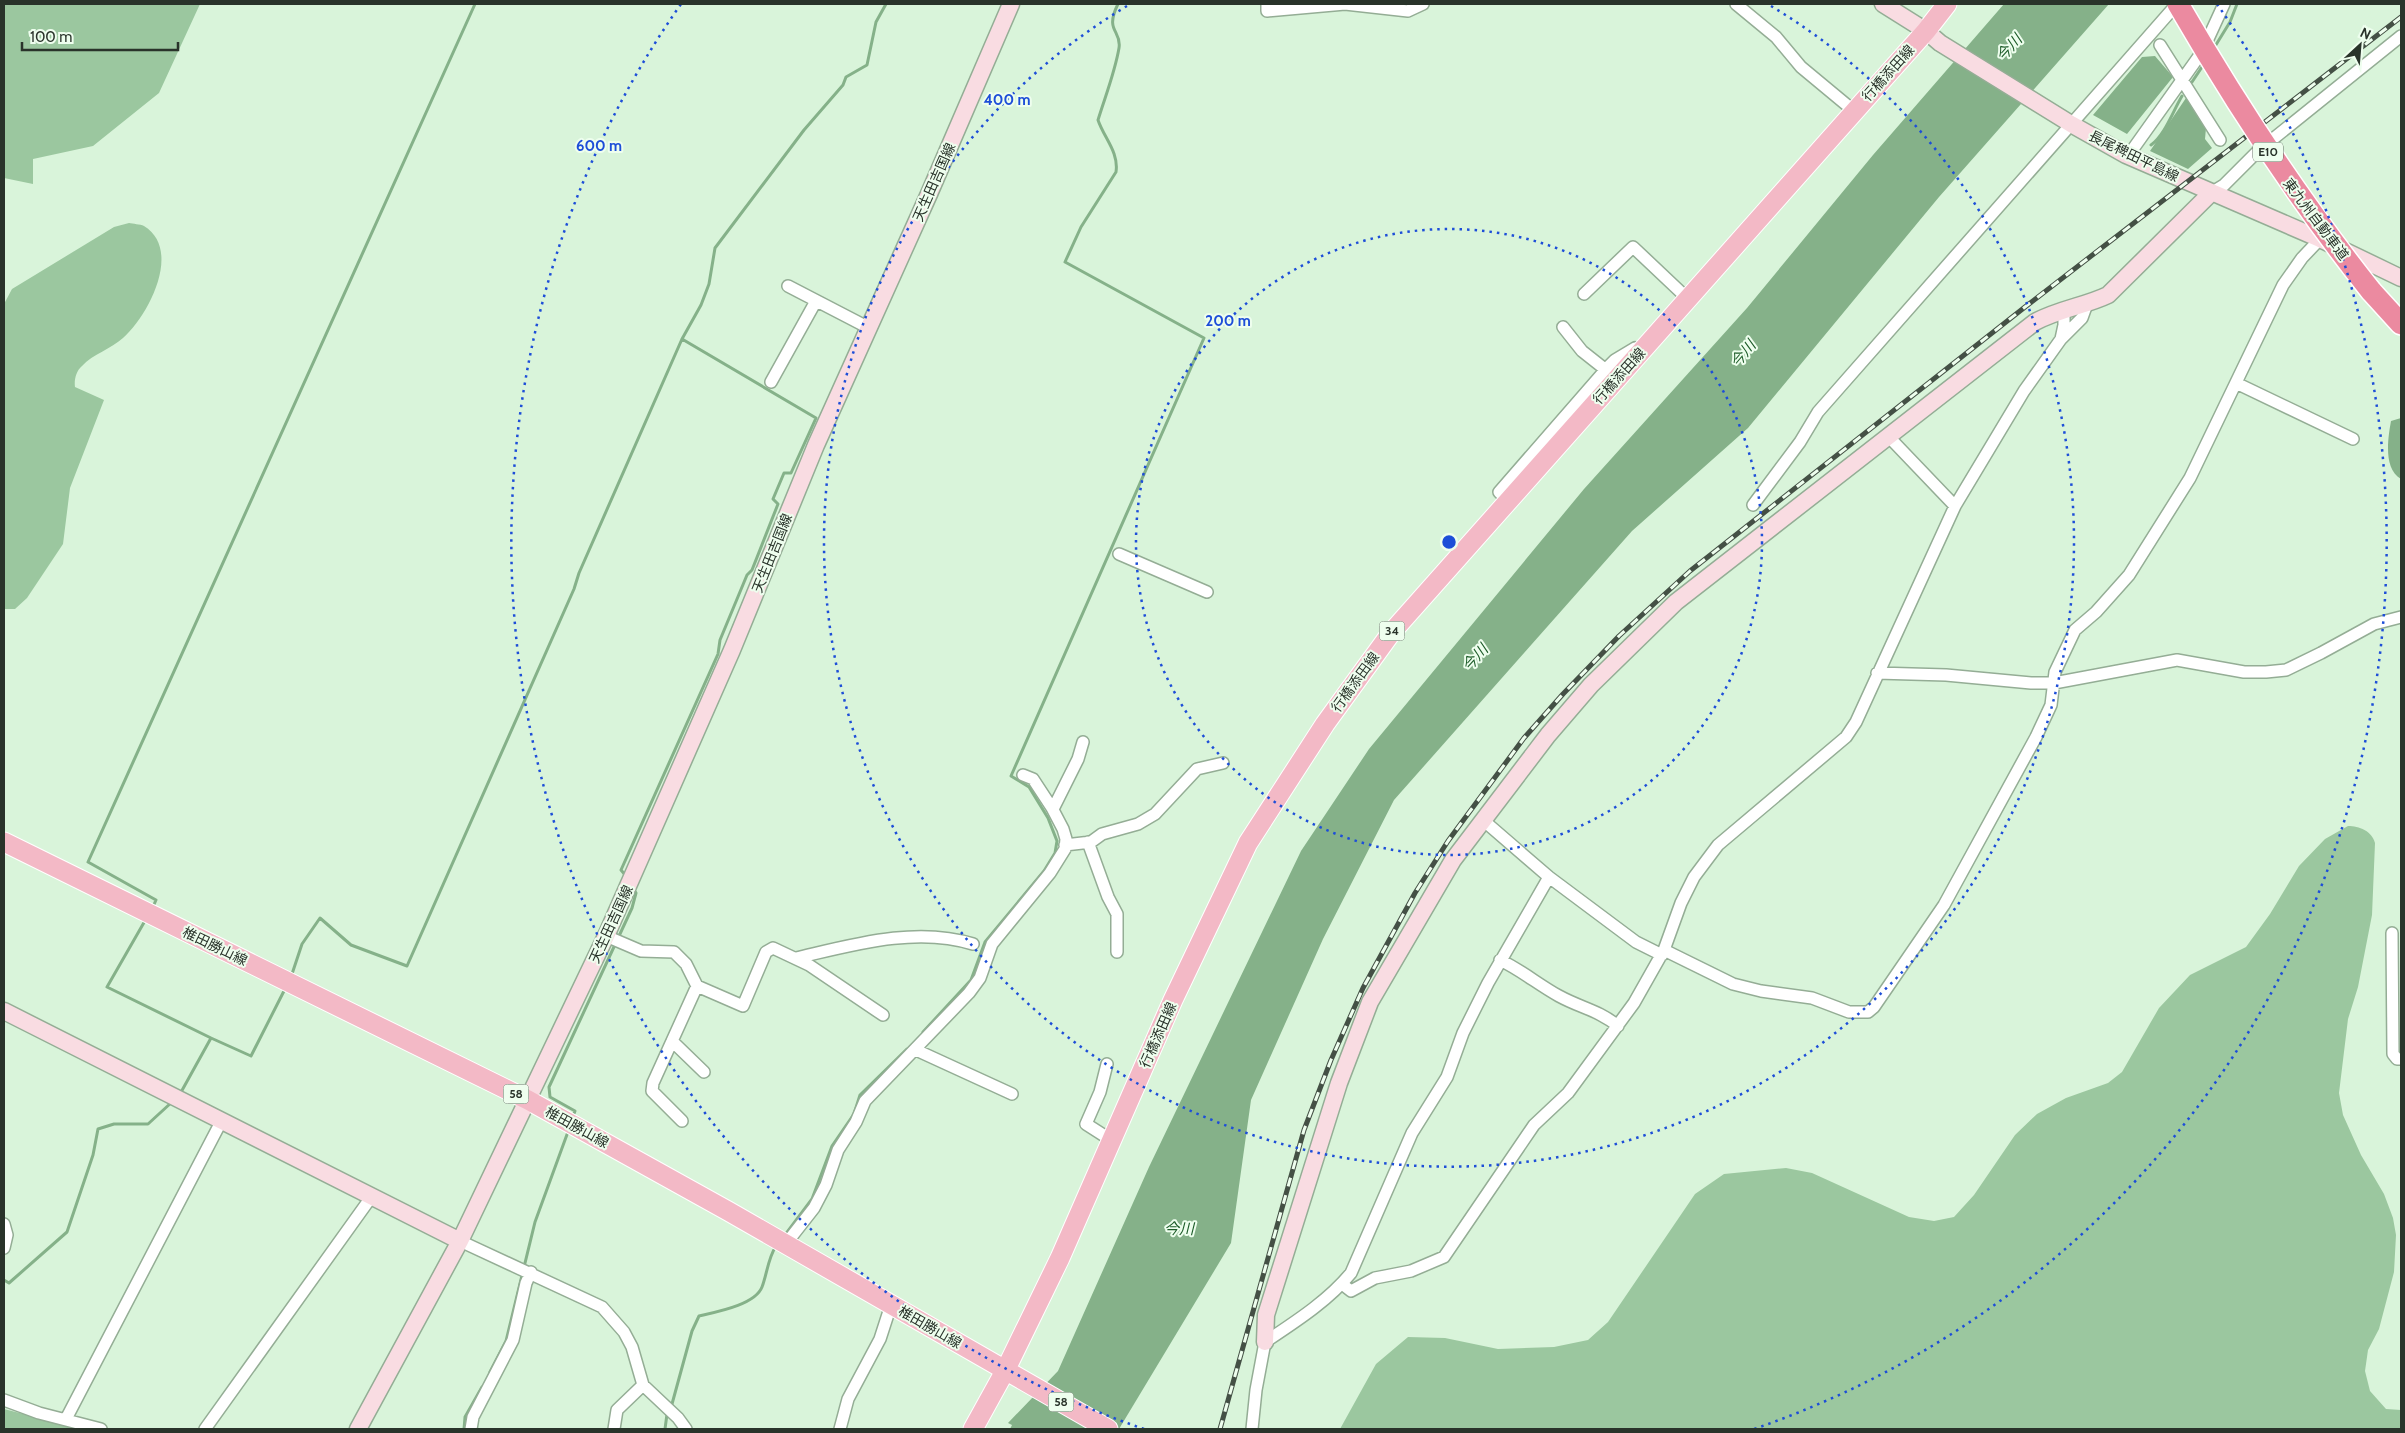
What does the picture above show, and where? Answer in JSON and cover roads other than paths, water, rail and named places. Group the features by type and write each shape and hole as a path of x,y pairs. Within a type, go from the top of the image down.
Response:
{"highway":[{"name":"東九州自動車道","path":"2177,4 2223,82 2284,176 2371,291 2401,324"}],"main road":[{"name":"行橋添田線","path":"973,1429 1009,1373 1173,1000 1248,843 1325,724 1391,633 1854,111 1933,37 1947,4"},
{"name":"椎田勝山線","path":"4,842 528,1100 1108,1429"}],"street":[{"name":"天生田吉国線","path":"358,1429 460,1241 606,936 732,650 816,445 1011,4"},
{"path":"1267,4 1267,11 1344,4 1408,11 1423,4"},
{"path":"1736,4 1776,37 1801,67 1854,111"},
{"name":"長尾稗田平島線","path":"1883,4 2067,122 2128,156 2320,239 2401,278"},
{"path":"1753,505 1800,442 1818,412 2067,122 2177,4"},
{"path":"2128,156 2202,52 2224,4"},
{"path":"1252,1429 1256,1390 1265,1342 1266,1315 1338,1083 1370,1002 1453,860 1548,735 1591,685 1676,602 2035,322 2108,295 2211,193 2224,185 2258,151 2401,36"},
{"path":"2160,45 2220,140"},
{"path":"1482,820 1549,877 1636,942 1733,984 1761,991 1812,998 1849,1012 1868,1012 1891,983 1944,905 2044,721 2052,705 2055,672 2075,630 2096,612 2129,575 2190,478 2283,286 2302,258 2320,239"},
{"path":"1584,294 1633,247 1688,299"},
{"path":"788,286 869,328"},
{"path":"771,382 816,301"},
{"path":"1342,1284 1351,1291 1375,1278 1411,1271 1444,1257 1534,1125 1568,1093 1618,1026 1663,953 1681,903 1694,877 1708,856 1718,844 1846,737 1856,722 1955,506 2024,391 2061,338 2082,318 2087,304"},
{"path":"2061,338 2064,325 2064,310"},
{"path":"1563,327 1582,351 1606,370"},
{"path":"1508,501 1499,492 1606,370 1615,360 1635,348 1640,352"},
{"path":"2236,383 2353,439"},
{"path":"1888,436 1955,506"},
{"path":"1119,554 1207,592"},
{"path":"1877,673 1946,675 2031,683 2054,683 2177,660 2244,672 2286,670 2374,624 2401,617"},
{"path":"1053,809 1078,759 1083,742"},
{"path":"1065,844 1088,842 1102,834 1138,824 1155,814 1197,769 1223,763"},
{"path":"784,1245 814,1208 826,1185 838,1150 856,1122 865,1101 948,1016 980,978 992,944 1062,858 1065,844 1063,829 1053,809 1033,779 1023,775"},
{"path":"1088,842 1108,898 1117,914 1117,952"},
{"path":"1265,1342 1342,1284 1360,1256 1374,1217 1412,1133 1447,1077 1463,1033 1500,960 1549,877"},
{"path":"2392,933 2393,1054 2397,1059 2401,1059"},
{"path":"606,936 641,951 674,952 686,964 697,986 743,1006 766,952 774,948 796,958 883,1015"},
{"path":"796,958 844,947 920,936 952,938 973,944"},
{"path":"1500,960 1519,969 1559,996 1592,1009 1618,1026"},
{"path":"682,1122 652,1091 653,1083 697,986"},
{"path":"4,1011 460,1241 518,1269 531,1272 589,1299 613,1316 632,1347 643,1385 678,1418 686,1429"},
{"path":"672,1041 704,1072"},
{"path":"916,1050 1012,1094"},
{"path":"1107,1064 1100,1092 1086,1124 1112,1140"},
{"path":"66,1419 222,1120"},
{"path":"205,1429 372,1196"},
{"path":"4,1224 6,1235 4,1248"},
{"path":"471,1429 473,1417 513,1340 526,1283 531,1272"},
{"path":"840,1429 848,1399 880,1339 891,1305"},
{"path":"614,1429 617,1410 643,1385"},
{"path":"4,1400 39,1413 100,1429"}],"water":[{"name":"今川","path":"2004,4 2109,4 1939,197 1748,428 1632,531 1394,800 1323,939 1251,1100 1231,1243 1119,1429 1010,1429 1012,1425 1008,1423 1058,1371 1149,1167 1301,851 1369,749 1584,489 1747,308 1873,155"},
{"path":"2155,56 2173,77 2127,134 2093,115 2142,57"},
{"path":"2186,98 2206,128 2205,139 2212,148 2188,169 2150,151"},
{"path":"2401,418 2401,479 2391,468 2388,444 2391,421"}],"waterway":[{"path":"152,909 156,900 88,862 475,4"},
{"path":"291,977 302,944 320,918 351,945 407,966 574,589 579,573 682,339 701,305 709,284 715,248 804,130 843,85 846,77 867,65 876,22 886,4"},
{"path":"923,1032 971,980 985,942 1044,871 1055,853 1057,841 1048,818 1029,787 1011,776 1204,338 1065,262 1081,227 1116,172 1113,152 1098,120 1119,48 1118,37 1113,25 1114,13 1118,4"},
{"path":"2214,48 2230,22 2237,4"},
{"path":"2192,82 2204,64"},
{"path":"2151,145 2165,129 2182,96"},
{"path":"626,876 621,870 718,654 720,640 747,575 752,570 778,504 773,499 784,473 791,473 816,418 682,339"},
{"path":"572,1119 575,1111 550,1097 549,1087 632,908 636,893 633,888"},
{"path":"146,919 107,987 211,1038 180,1094"},
{"path":"211,1038 251,1056 286,987"},
{"path":"785,1235 812,1199 832,1146 854,1114 860,1095 907,1049"},
{"path":"4,1280 9,1283 67,1232 93,1155 98,1129 114,1124 148,1124 172,1102"},
{"path":"490,1372 506,1341 535,1222 569,1129"},
{"path":"672,1404 692,1331 699,1316 725,1310 752,1299 762,1287 771,1256 776,1246"},
{"path":"464,1429 465,1417 482,1387"},
{"path":"665,1429 667,1414"}],"railway":[{"path":"1220,1429 1304,1130 1331,1060 1363,988 1415,893 1448,841 1524,738 1619,636 1690,571 2025,307 2401,17"}]}
